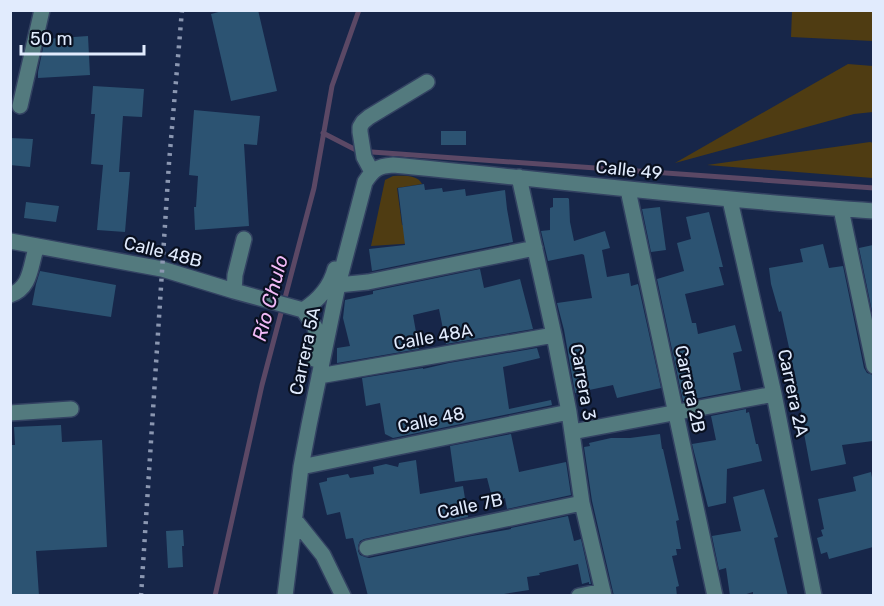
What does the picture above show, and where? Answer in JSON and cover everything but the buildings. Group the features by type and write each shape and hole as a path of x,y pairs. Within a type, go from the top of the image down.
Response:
{"street":[{"path":"20,106 42,10"},
{"path":"309,425 311,381 317,339 315,327 303,310 318,301 326,289 334,273 356,195 373,174 364,157 360,127 369,117 427,82"},
{"name":"Calle 49","path":"373,174 393,165 730,200 873,211"},
{"name":"Carrera 5A","path":"285,596 301,467 319,376 338,285 373,174"},
{"name":"Carrera 3","path":"519,177 554,335 569,412 582,503 603,593"},
{"name":"Carrera 2B","path":"628,190 715,596"},
{"name":"Carrera 2A","path":"730,200 774,394 814,596"},
{"path":"841,209 873,366"},
{"path":"242,294 235,275 244,239"},
{"name":"Calle 48B","path":"10,241 162,269 303,310"},
{"path":"10,295 18,293 28,280 37,246"},
{"path":"338,285 368,282 535,248"},
{"name":"Calle 48A","path":"319,376 554,335"},
{"path":"572,432 774,394"},
{"path":"10,413 71,409"},
{"name":"Calle 48","path":"301,467 569,412"},
{"name":"Calle 7B","path":"367,548 582,503"},
{"path":"295,520 323,555 343,596"},
{"path":"579,596 603,593"}],"shaded area":[{"path":"792,11 873,11 873,41 791,37"},
{"path":"848,64 873,66 873,112 854,114 675,163"},
{"path":"873,143 873,178 707,165"},
{"path":"393,176 413,177 422,184 397,188 402,225 414,225 416,243 371,246 385,180"}],"waterway":[{"name":"Río Chulo","path":"215,596 262,385 314,188 332,86 359,10"},
{"path":"323,133 358,151 874,188"}],"railway":[{"path":"141,596 169,163 182,10"}]}
